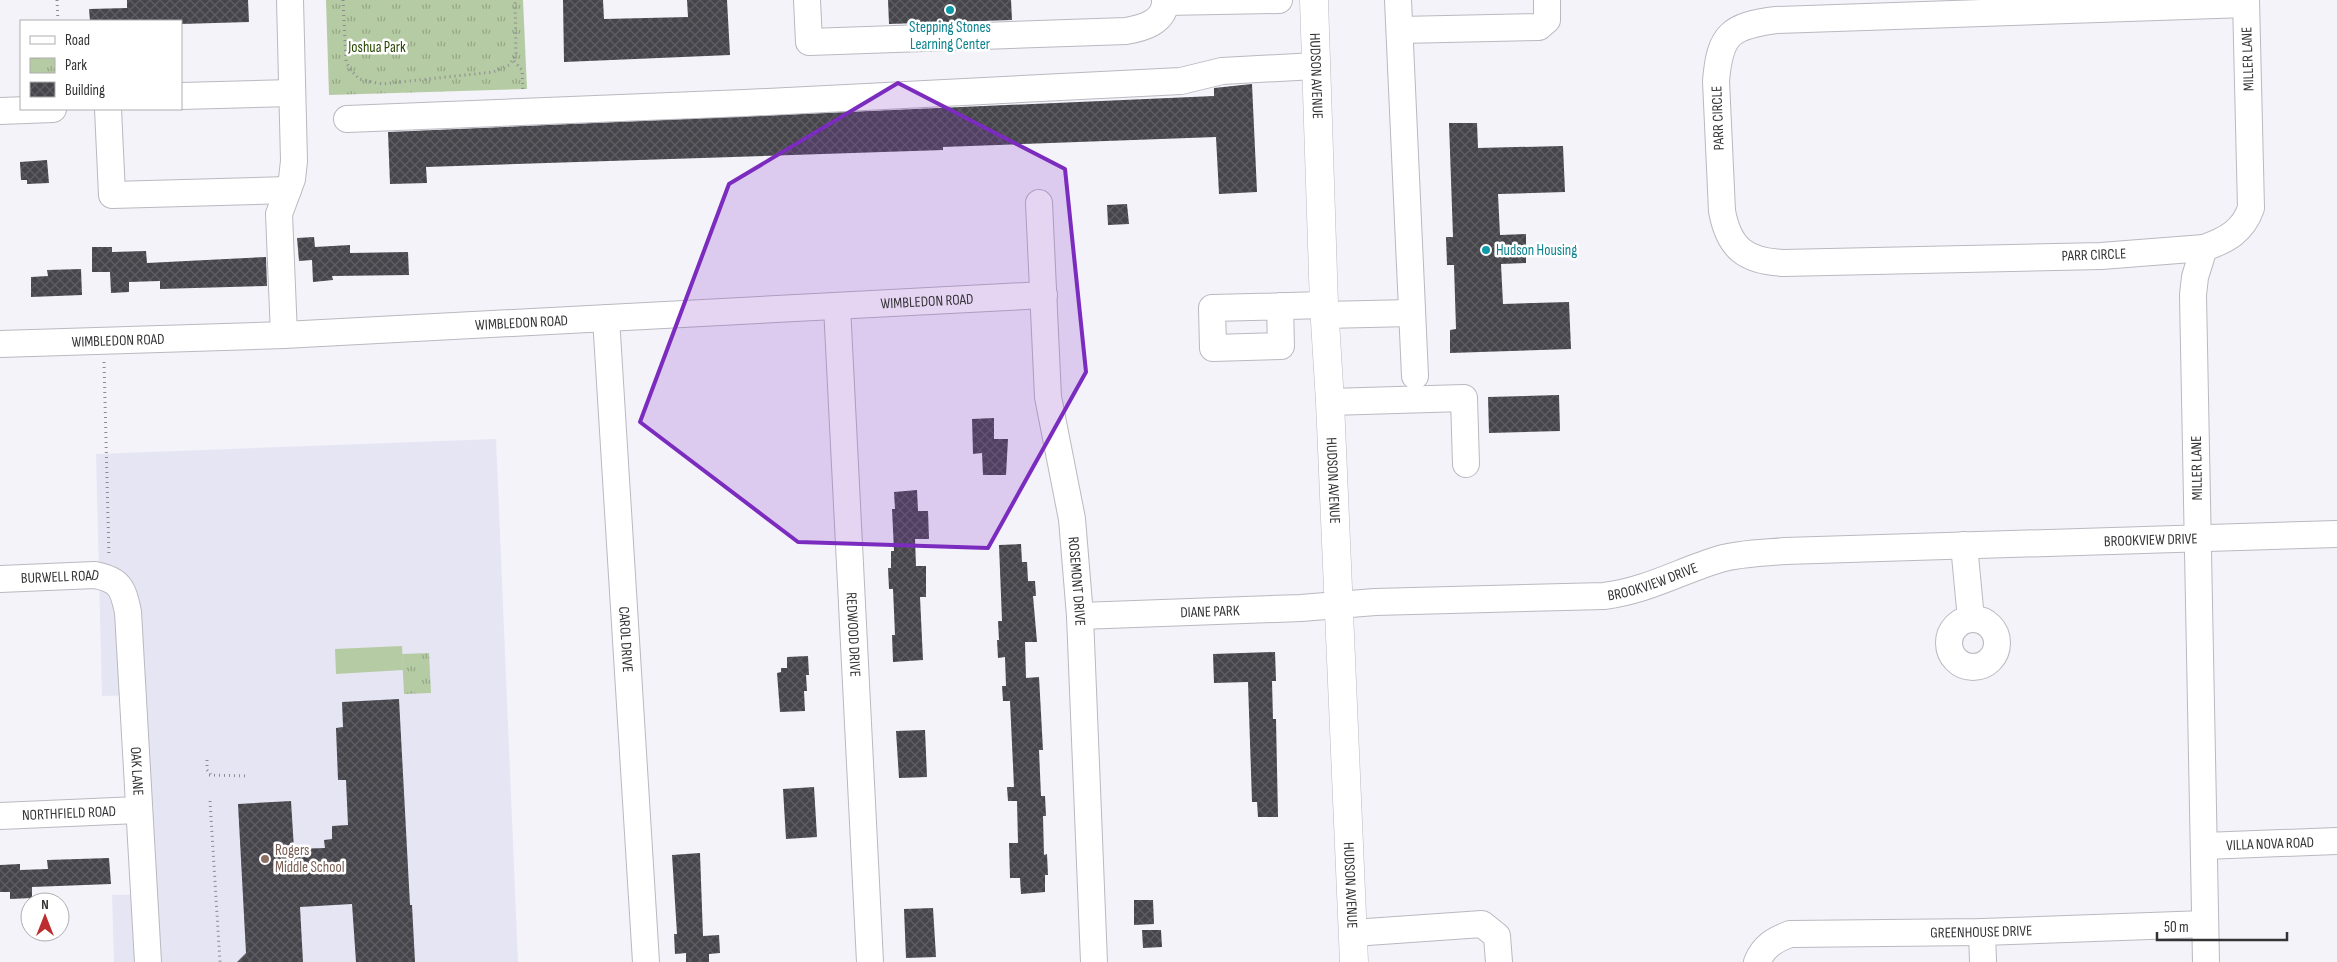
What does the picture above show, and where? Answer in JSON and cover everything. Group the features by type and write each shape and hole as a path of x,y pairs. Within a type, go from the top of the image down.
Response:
{"main road":[{"name":"HUDSON AVENUE","path":"1314,0 1324,310 1330,402 1354,962"}],"street":[{"path":"284,334 279,214 292,179 294,161 290,0"},
{"path":"807,0 809,42 1126,31 1142,28 1157,20 1165,7 1165,1 1279,0"},
{"path":"1398,0 1414,376"},
{"path":"1400,30 1539,27 1547,20 1546,0"},
{"name":"MILLER LANE","path":"2206,962 2193,295 2195,277 2204,248 2218,243 2239,230 2251,208 2246,2"},
{"name":"PARR CIRCLE","path":"2204,248 2092,256 1783,263 1752,258 1740,251 1725,227 1716,81 1720,51 1736,29 1747,24 1776,20 2246,2"},
{"path":"347,119 1181,81 1222,71 1315,66"},
{"path":"182,96 291,93"},
{"path":"0,111 26,110"},
{"path":"108,110 112,195 288,190"},
{"name":"ROSEMONT DRIVE","path":"1039,203 1048,397 1072,519 1080,616 1094,962"},
{"name":"WIMBLEDON ROAD","path":"0,344 284,334 1044,296"},
{"name":"REDWOOD DRIVE","path":"837,306 870,962"},
{"path":"1280,306 1324,310 1412,312"},
{"name":"CAROL DRIVE","path":"606,318 646,962"},
{"path":"1330,402 1464,398 1466,464"},
{"name":"BROOKVIEW DRIVE","path":"1339,604 1604,596 1636,591 1714,561 1742,554 1964,545 2337,534"},
{"path":"1964,545 1971,619"},
{"name":"BURWELL ROAD","path":"0,578 95,575 109,578 118,583"},
{"name":"OAK LANE","path":"118,583 125,596 128,612 148,962"},
{"name":"DIANE PARK","path":"1080,616 1301,608 1339,604"},
{"name":"NORTHFIELD ROAD","path":"0,816 138,810"},
{"name":"VILLA NOVA ROAD","path":"2204,846 2337,841"},
{"path":"1352,933 1482,924 1497,936 1499,962"},
{"name":"GREENHOUSE DRIVE","path":"1759,956 1775,940 1790,934 1982,932 2205,924"},
{"path":"1982,932 1982,962"}],"path":[{"path":"57,0 58,20"},
{"path":"343,0 348,68 359,79 382,84 490,73 507,66 514,61 516,55 515,0"},
{"path":"514,61 522,70 524,112"},
{"path":"104,362 110,556"},
{"path":"207,760 207,770 210,775 218,777 249,776"},
{"path":"210,801 220,962"}],"highlighted area":[{"path":"898,83 1065,169 1086,372 988,548 798,542 640,422 729,184"}],"shaded area":[{"path":"496,439 518,962 114,962 112,895 155,894 143,695 102,696 96,454"}],"green space":[{"name":"Joshua Park","path":"326,0 523,0 527,89 329,95"},
{"path":"402,646 403,670 336,674 335,649"},
{"path":"429,653 431,693 404,694 402,654"}],"building":[{"path":"127,0 248,0 249,22 182,24 182,20 90,20 89,9 127,8"},
{"path":"563,0 603,0 604,19 688,17 687,0 727,0 730,55 564,62"},
{"name":"Stepping Stones Learning Center","path":"888,0 1011,0 1012,20 889,24"},
{"path":"1252,84 1257,192 1219,194 1216,137 943,147 943,150 426,167 427,183 390,184 388,132 1214,96 1214,88"},
{"name":"Hudson Housing","path":"1449,123 1477,123 1478,148 1563,146 1565,192 1498,194 1500,235 1526,234 1526,263 1501,264 1503,304 1569,302 1571,349 1450,353 1450,330 1456,329 1454,265 1447,265 1446,237 1453,237"},
{"path":"47,160 49,183 27,184 27,180 21,180 20,162"},
{"path":"1127,204 1129,224 1108,225 1107,205"},
{"path":"314,237 315,247 350,245 350,253 408,252 409,275 332,276 333,280 313,282 312,260 299,261 297,238"},
{"path":"92,247 112,247 112,252 146,251 147,263 266,257 267,286 160,289 160,281 129,282 129,292 111,293 110,272 92,272"},
{"path":"81,269 82,295 31,297 31,277 48,276 47,270"},
{"path":"1559,395 1560,431 1489,433 1488,397"},
{"path":"994,418 994,439 1008,439 1006,475 983,475 982,453 973,454 972,419"},
{"path":"917,490 918,511 928,511 929,539 915,539 916,566 926,566 926,597 920,597 923,660 893,662 892,635 895,635 893,589 889,589 888,568 891,568 891,551 894,551 892,509 895,509 894,492"},
{"path":"1021,544 1022,562 1027,562 1028,581 1035,581 1036,596 1033,596 1037,642 1025,642 1026,678 1039,677 1043,750 1039,750 1041,796 1045,796 1046,816 1043,816 1044,855 1047,854 1048,875 1045,875 1045,892 1021,894 1020,878 1010,878 1009,843 1018,843 1017,801 1008,801 1007,787 1014,787 1010,701 1003,701 1002,686 1006,686 1005,657 998,658 997,640 999,640 998,621 1002,621 999,545"},
{"path":"1275,652 1276,681 1272,681 1273,719 1276,719 1278,817 1258,817 1257,802 1252,802 1248,682 1214,683 1213,654"},
{"path":"808,656 809,675 806,675 807,691 804,691 805,711 780,712 777,673 781,672 781,668 787,668 787,657"},
{"path":"399,699 410,905 412,905 415,962 356,962 352,904 300,907 303,962 237,962 246,953 238,804 291,801 294,849 325,848 324,840 332,839 332,826 348,825 346,780 338,780 336,728 343,727 342,702"},
{"path":"925,730 927,777 899,778 896,731"},
{"path":"814,787 817,837 786,839 783,789"},
{"path":"700,853 703,936 719,935 720,953 709,954 709,962 686,962 686,953 675,954 674,934 677,934 672,855"},
{"path":"109,858 111,884 32,887 32,892 20,892 20,899 10,899 10,892 0,892 0,865 20,864 20,870 48,869 47,860"},
{"path":"1134,900 1153,900 1154,924 1134,925"},
{"path":"933,908 936,957 906,958 904,909"},
{"path":"1142,930 1161,930 1162,947 1143,948"}],"place":[{"name":"Stepping Stones Learning Center","path":"950,10"},
{"name":"Hudson Housing","path":"1486,250"},
{"name":"Rogers Middle School","path":"265,859"}]}
